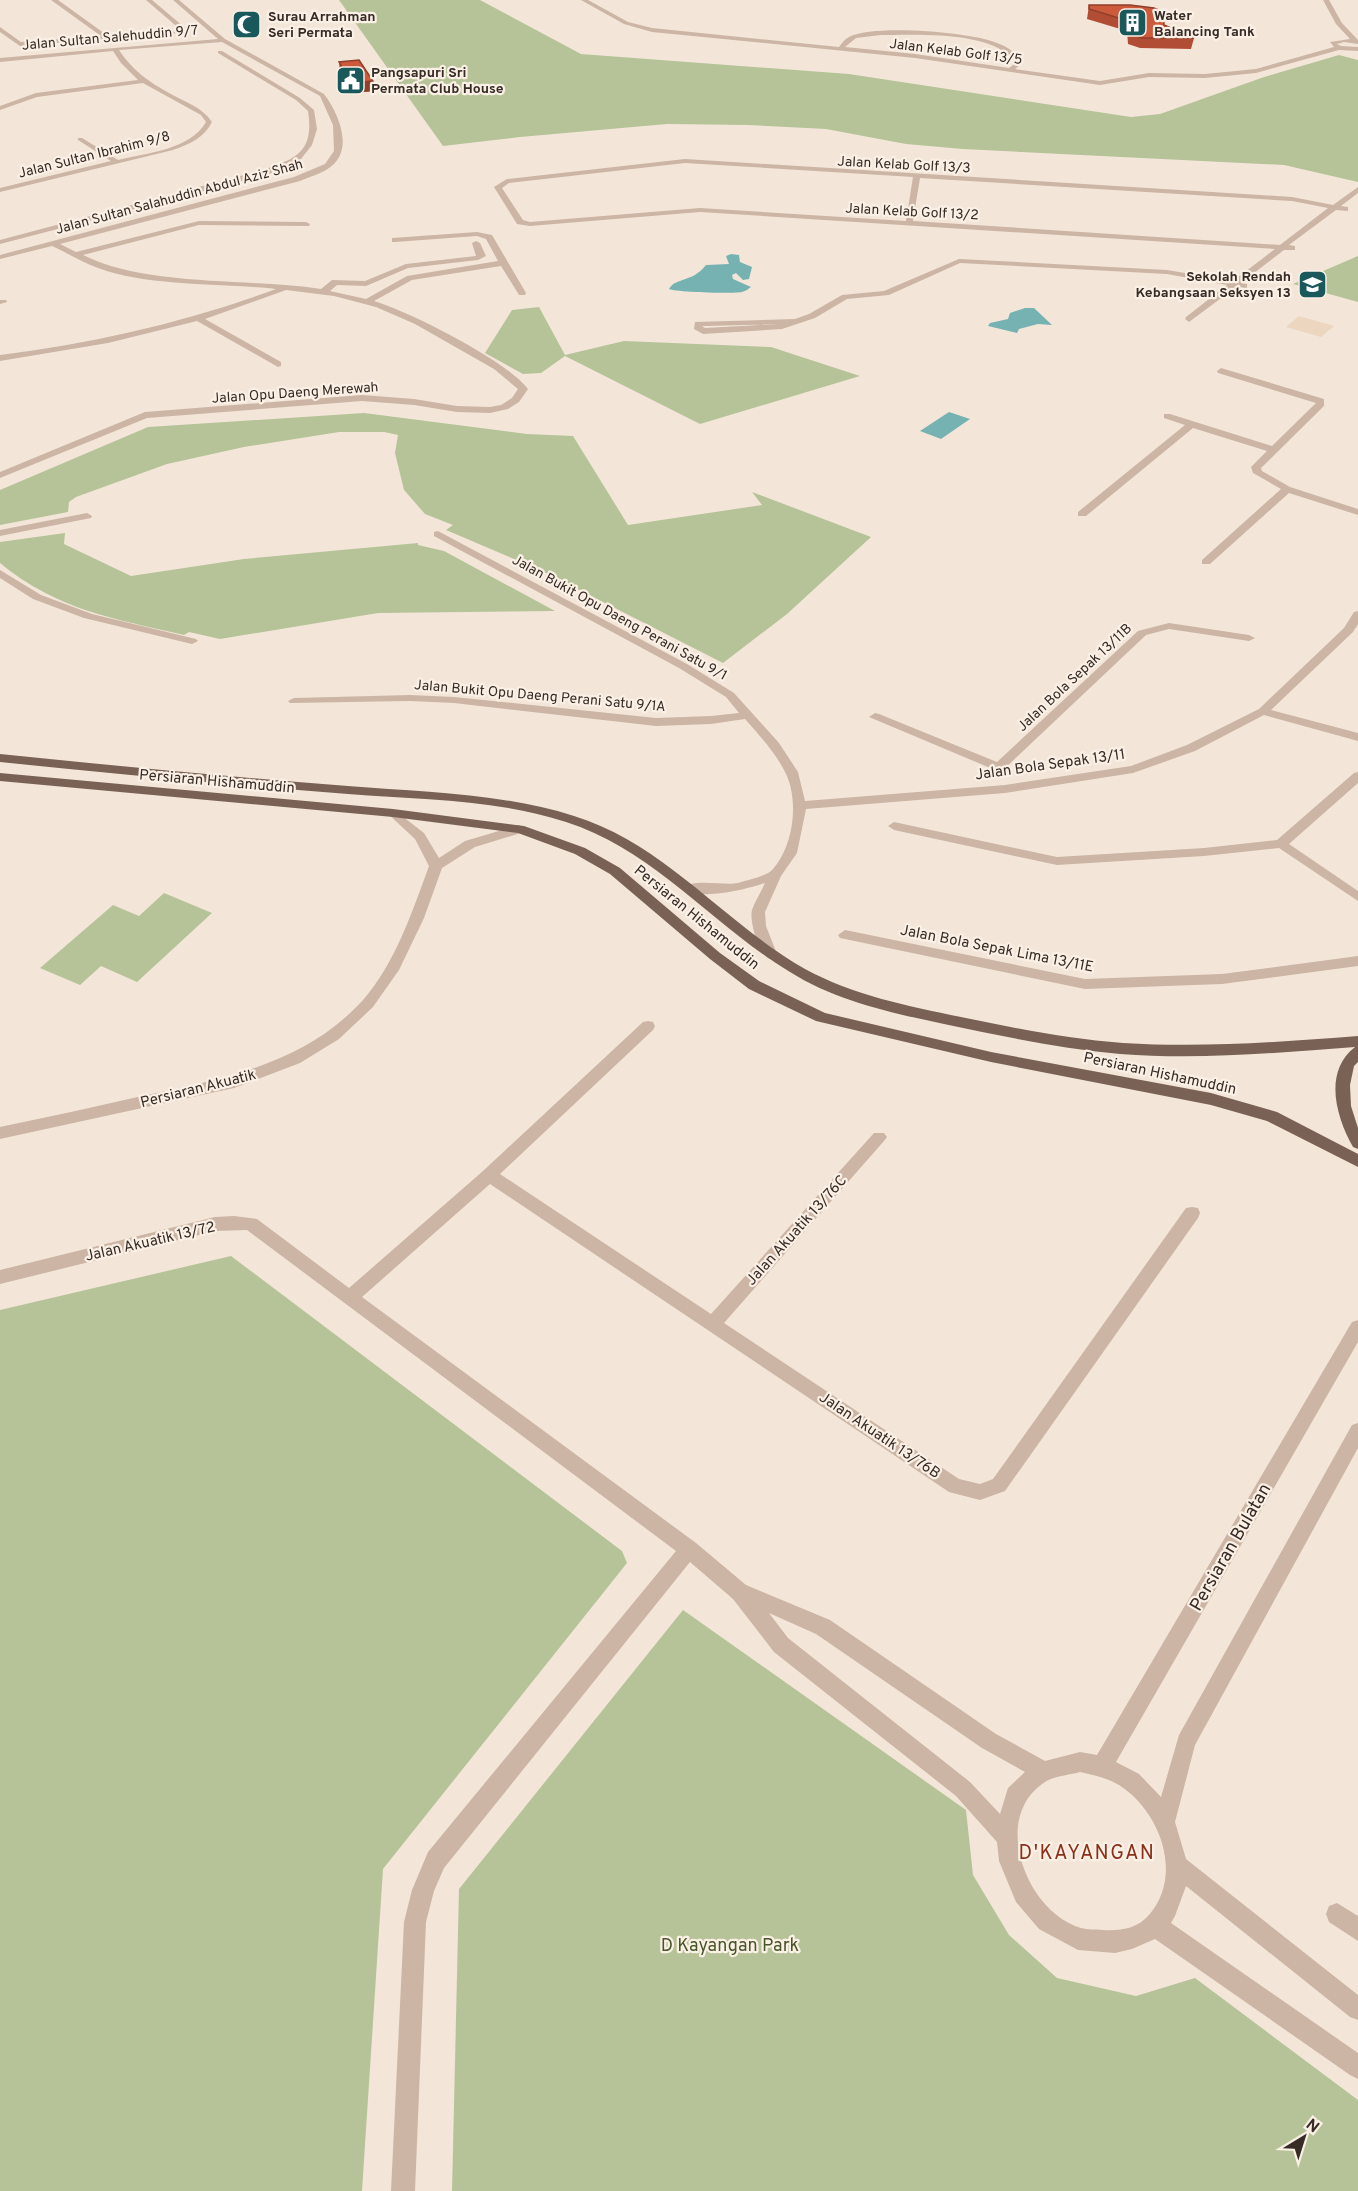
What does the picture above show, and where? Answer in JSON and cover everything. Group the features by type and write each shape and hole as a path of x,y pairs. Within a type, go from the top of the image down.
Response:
{"main road":[{"name":"Persiaran Hishamuddin","path":"0,758 133,772 477,801 548,812 579,821 654,860 691,888 741,933 800,972 845,993 898,1009 1008,1032 1090,1045 1179,1050 1266,1048 1358,1041"},
{"name":"Persiaran Hishamuddin","path":"0,777 393,813 519,829 580,851 615,871 754,985 821,1017 991,1057 1211,1098 1272,1116 1358,1161"},
{"path":"1358,1051 1347,1067 1342,1099 1352,1135 1358,1143"}],"street":[{"path":"54,0 107,38"},
{"path":"0,29 20,44 187,32 149,0"},
{"path":"176,0 223,40 322,95"},
{"name":"Jalan Kelab Golf 13/5","path":"584,0 626,24 640,28 915,56 1085,81 1113,82 1149,75 1205,76 1256,71 1298,61 1328,50 1336,44"},
{"path":"1326,0 1339,24 1356,42"},
{"path":"1334,32 1336,44"},
{"path":"840,49 854,37 867,34 922,34 973,38 991,42 1016,56 1019,63 1011,69"},
{"name":"Jalan Sultan Salehuddin 9/7","path":"0,60 223,40"},
{"path":"1336,44 1356,42"},
{"path":"1336,44 1356,50"},
{"name":"Jalan Sultan Ibrahim 9/8","path":"0,190 118,163 187,142 197,138 206,128 209,122 203,114 143,81 123,63 116,50"},
{"path":"0,242 266,172 294,162 310,144 314,129 311,110 298,99 220,52"},
{"path":"0,108 36,95 143,81"},
{"path":"298,99 322,95"},
{"name":"Jalan Sultan Salahuddin Abdul Aziz Shah","path":"0,257 162,212 297,179 326,166 335,158 339,146 327,102 322,95"},
{"path":"80,139 118,163"},
{"name":"Jalan Kelab Golf 13/3","path":"530,224 520,222 498,187 500,184 676,162 1292,199 1340,208"},
{"path":"909,224 917,176"},
{"path":"1226,290 1189,319 1200,322 1238,288 1340,208 1358,189"},
{"path":"1340,208 1358,199"},
{"path":"148,204 162,212"},
{"name":"Jalan Kelab Golf 13/2","path":"530,224 700,210 1288,248"},
{"path":"76,254 199,223 306,224"},
{"path":"395,240 477,234 489,237 522,292"},
{"name":"Jalan Opu Daeng Merewah","path":"0,475 145,415 362,398 480,411 497,410 510,405 520,397 523,389 518,381 503,371 410,318 366,302 284,288 138,275 99,266 53,243"},
{"path":"322,293 335,282 366,284 406,266 478,258 483,256 476,243"},
{"path":"794,321 706,323 698,324 697,327 703,331 779,327 812,316 845,297 886,293 958,261 1167,272 1238,288"},
{"path":"397,262 406,266"},
{"path":"366,302 410,278 503,263"},
{"path":"1139,272 1180,284 1226,290 1238,288"},
{"path":"0,358 92,344 200,319 284,288"},
{"path":"200,319 278,364"},
{"path":"1221,371 1321,401 1321,404 1256,467 1258,473 1287,489 1358,512"},
{"path":"1167,416 1273,450"},
{"path":"1082,514 1192,424"},
{"path":"1206,562 1287,489"},
{"path":"0,533 87,516"},
{"name":"Jalan Bukit Opu Daeng Perani Satu 9/1","path":"438,534 683,666 730,695 775,746 792,772 800,805 791,853 775,875 758,912 759,927 770,954"},
{"path":"0,573 37,597 88,616 192,641"},
{"name":"Jalan Bola Sepak 13/11","path":"800,805 1005,789 1132,769 1191,748 1263,711 1353,630 1358,614"},
{"name":"Jalan Bola Sepak 13/11B","path":"999,767 1142,633 1168,626 1249,638"},
{"name":"Jalan Bukit Opu Daeng Perani Satu 9/1A","path":"294,701 410,698 656,722 711,720 747,715"},
{"path":"1263,711 1358,737"},
{"path":"874,717 999,767 1005,789"},
{"path":"894,826 1057,861 1204,852 1281,844 1358,776"},
{"path":"393,813 423,839 430,848 436,866 470,844 519,829"},
{"path":"1281,844 1358,897"},
{"name":"Persiaran Akuatik","path":"0,1133 234,1082 295,1059 334,1035 368,1003 392,969 417,918 436,866"},
{"path":"691,888 736,888 775,875"},
{"name":"Jalan Bola Sepak Lima 13/11E","path":"845,935 1085,984 1222,979 1358,961"},
{"path":"350,1297 489,1175 648,1026"},
{"name":"Jalan Akuatik 13/76C","path":"713,1323 879,1137"},
{"name":"Jalan Akuatik 13/76B","path":"489,1175 955,1486 980,1492 999,1485 1192,1213"},
{"name":"Jalan Akuatik 13/72","path":"0,1277 215,1224 234,1222 251,1224 689,1549 740,1592"},
{"name":"Persiaran Bulatan","path":"1102,1766 1358,1327"},
{"path":"1165,1821 1186,1742 1358,1431"},
{"path":"403,2191 415,1923 423,1890 436,1860 689,1549"},
{"path":"740,1592 823,1627 990,1741 1041,1770"},
{"path":"740,1592 781,1645 963,1789 1005,1834"},
{"path":"1080,1762 1102,1766 1120,1774 1153,1802 1165,1821 1173,1842 1177,1864 1176,1887 1168,1908 1155,1925 1131,1940 1103,1944 1072,1937 1045,1920 1023,1895 1009,1865 1005,1834 1009,1808 1022,1786 1041,1770 1060,1763 1080,1762"},
{"path":"1177,1864 1358,2009"},
{"path":"1336,1914 1358,1930"},
{"path":"1155,1925 1358,2067"}],"green space":[{"path":"339,0 480,0 581,54 849,74 1131,117 1160,114 1264,77 1339,55 1358,60 1358,182 1284,165 963,149 906,144 826,129 748,125 667,124 443,146"},
{"path":"1358,256 1358,302 1293,284"},
{"path":"539,307 565,355 624,341 771,347 860,376 700,424 565,356 541,373 523,374 485,353 512,310"},
{"path":"364,413 527,434 573,436 628,525 762,505 752,492 871,537 787,614 723,663 540,570 446,530 453,525 425,514 404,490 395,453 398,435 384,432 339,432 244,447 167,464 76,497 69,502 68,512 0,525 0,490 148,427"},
{"path":"65,533 64,544 131,576 244,559 418,543 418,545 444,551 555,611 378,613 220,639 189,632 184,635 110,618 65,602 21,579 0,563 0,542"},
{"path":"164,893 212,913 137,982 101,966 80,985 40,968 113,905 139,916"},
{"path":"231,1256 622,1551 627,1563 383,1869 362,2191 0,2191 0,1310"},
{"name":"D Kayangan Park","path":"683,1610 966,1810 973,1875 1009,1935 1057,1978 1136,1996 1195,1978 1358,2100 1358,2191 452,2191 459,1889"}],"shaded area":[{"path":"1299,316 1334,326 1321,337 1286,327"}],"water":[{"path":"739,255 740,262 752,267 749,279 743,280 736,273 732,275 733,279 751,287 746,291 717,293 669,289 672,285 695,275 706,265 729,264 726,256"},
{"path":"1025,308 1034,308 1052,325 1038,324 1019,329 1017,333 988,326 990,323 1008,319 1010,313"},
{"path":"949,412 970,419 941,439 920,431"}],"building":[{"path":"1089,5 1130,5 1154,8 1163,12 1164,25 1194,38 1142,38 1130,33 1129,21 1089,9"},
{"path":"359,60 373,81 351,83 339,62"}],"place":[{"name":"Water Balancing Tank","path":"1133,23"},
{"name":"Surau Arrahman Seri Permata","path":"247,24"},
{"name":"Pangsapuri Sri Permata Club House","path":"350,80"},
{"name":"Sekolah Rendah Kebangsaan Seksyen 13","path":"1312,284"}],"district":[{"name":"D'KAYANGAN","path":"1087,1852"}]}
